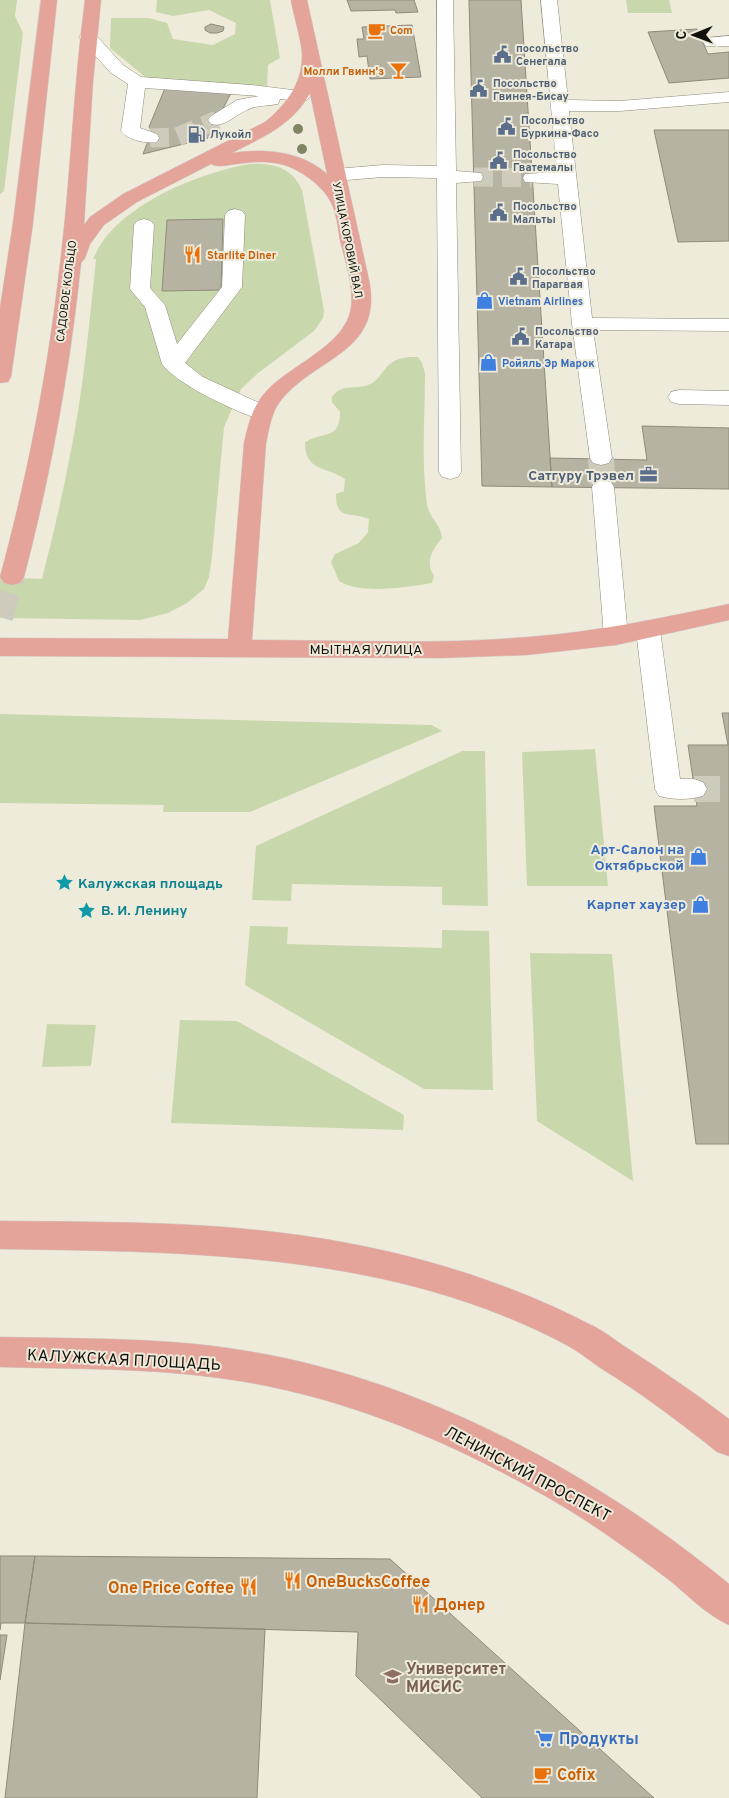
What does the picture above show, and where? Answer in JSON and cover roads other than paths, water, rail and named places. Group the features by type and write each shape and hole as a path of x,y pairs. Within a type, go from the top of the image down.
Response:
{"main road":[{"path":"0,377 15,279 49,0"},
{"name":"САДОВОЕ КОЛЬЦО","path":"12,577 31,510 56,377 75,221 92,0"},
{"name":"УЛИЦА КОРОВИЙ ВАЛ","path":"239,649 255,443 262,413 271,398 348,335 357,323 361,310 361,294 299,0"},
{"path":"68,276 80,244 97,221 130,198 271,126 284,117 301,96 311,54"},
{"path":"180,172 203,164 242,157 277,158 298,163 313,170 323,178 341,203"},
{"path":"2,245 11,262 15,279"},
{"name":"МЫТНАЯ УЛИЦА","path":"0,647 239,649 527,646 616,636 729,612"},
{"path":"0,1235 174,1239 243,1243 322,1253 400,1269 484,1295 576,1334 657,1385 729,1440"},
{"name":"КАЛУЖСКАЯ ПЛОЩАДЬ","path":"0,1352 110,1355 223,1363 288,1375 363,1396"},
{"path":"0,1370 19,1364 59,1358 110,1355"},
{"name":"ЛЕНИНСКИЙ ПРОСПЕКТ","path":"363,1396 433,1422 515,1462 600,1508 653,1545 729,1607"}],"street":[{"path":"445,0 450,472"},
{"path":"549,0 582,324 601,458"},
{"path":"88,37 117,68 137,82 251,90 301,96"},
{"path":"137,82 130,131 150,138"},
{"path":"217,120 243,104 301,96"},
{"path":"559,105 620,106 729,97"},
{"path":"335,175 383,171 474,177"},
{"path":"532,178 567,178"},
{"path":"173,364 232,287 235,215"},
{"path":"144,225 140,289 155,306 173,364 195,382 262,413"},
{"path":"582,324 729,325"},
{"path":"679,397 729,398"},
{"path":"603,488 616,636"},
{"path":"648,630 668,789 694,789"}],"tunnel":[{"path":"150,138 177,137 217,120"},
{"path":"474,177 532,178"},
{"path":"601,458 603,487"},
{"path":"0,617 12,577"},
{"path":"694,789 729,789"}],"place":[{"name":"Com","path":"376,30"},
{"name":"посольство Сенегала","path":"502,54"},
{"name":"Молли Гвинн'з","path":"398,71"},
{"name":"Посольство Гвинея-Бисау","path":"479,89"},
{"name":"Посольство Буркина-Фасо","path":"507,126"},
{"name":"Лукойл","path":"196,134"},
{"name":"Посольство Гватемалы","path":"499,160"},
{"name":"Посольство Мальты","path":"499,212"},
{"name":"Starlite Diner","path":"193,255"},
{"name":"Посольство Парагвая","path":"518,277"},
{"name":"Vietnam Airlines","path":"484,301"},
{"name":"Посольство Катара","path":"521,337"},
{"name":"Ройяль Эр Марок","path":"488,363"},
{"name":"Сатгуру Трэвел","path":"648,475"},
{"name":"Арт-Салон на Октябрьской","path":"698,857"},
{"name":"Калужская площадь","path":"64,883"},
{"name":"Карпет хаузер","path":"700,904"},
{"name":"В. И. Ленину","path":"87,910"},
{"name":"OneBucksCoffee","path":"292,1581"},
{"name":"One Price Coffee","path":"248,1587"},
{"name":"Донер","path":"420,1604"},
{"name":"Университет МИСИС","path":"392,1677"},
{"name":"Продукты","path":"545,1738"},
{"name":"Cofix","path":"543,1774"}]}
